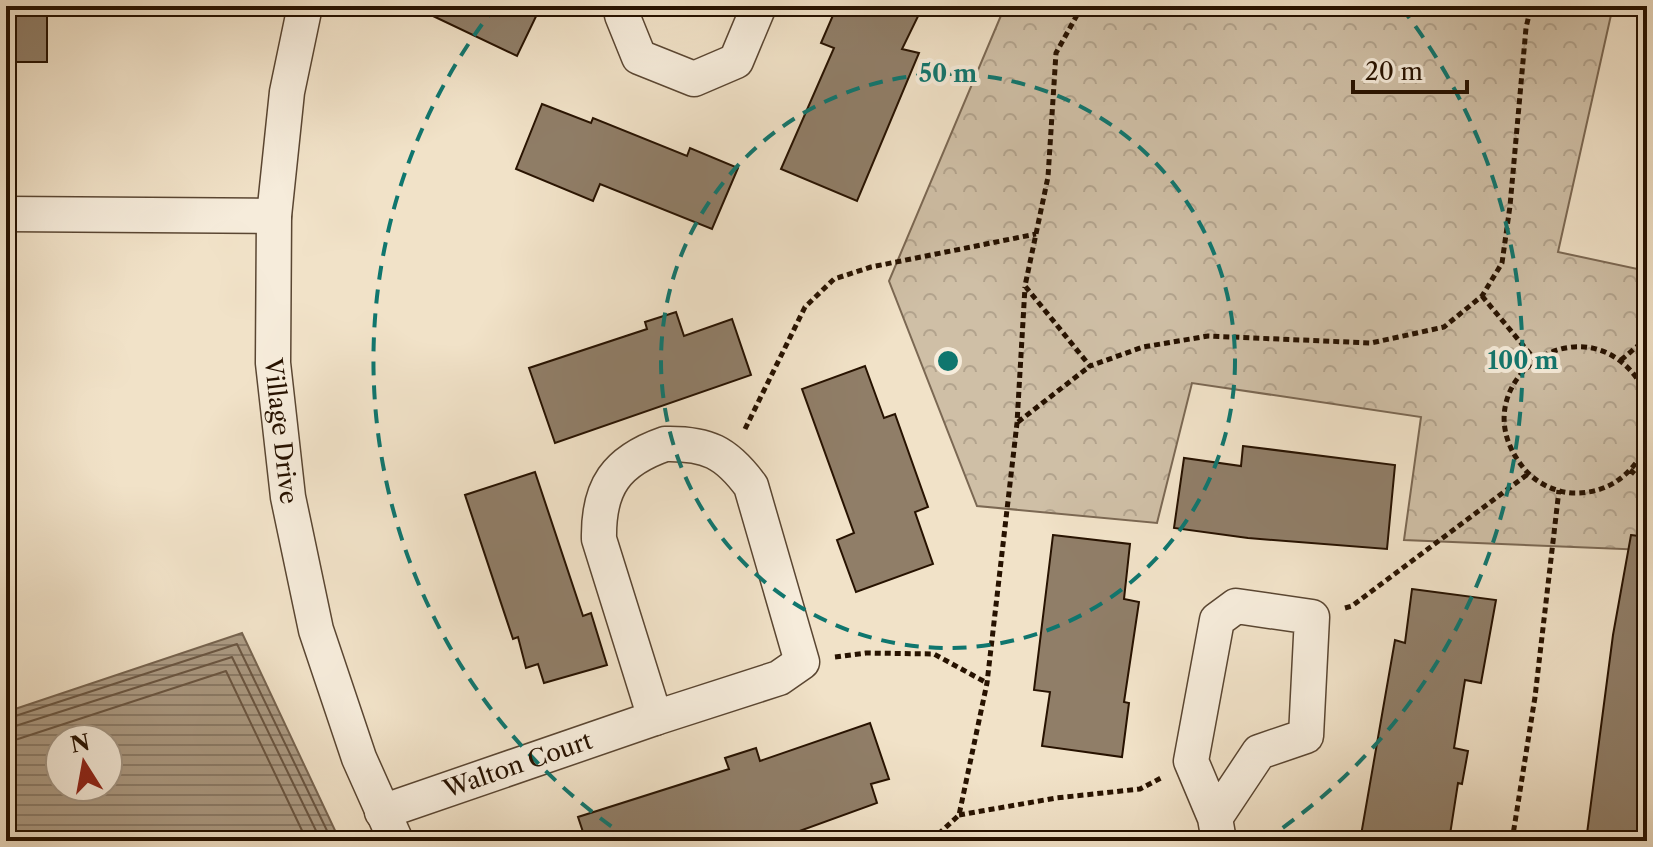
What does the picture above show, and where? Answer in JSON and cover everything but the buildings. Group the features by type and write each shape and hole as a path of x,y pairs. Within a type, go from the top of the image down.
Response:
{"street":[{"name":"Village Drive","path":"305,6 287,92 274,216 273,363 288,497 316,630 359,758 389,826"},
{"path":"626,6 622,15 639,57 694,79 736,61 759,6"},
{"path":"6,214 274,216"},
{"path":"655,718 599,539 599,513 606,489 620,468 641,453 665,444 691,444 715,451 736,465 751,486 759,508 802,662"},
{"path":"1236,606 1312,617 1306,736 1259,752 1217,829 1191,761 1217,620 1236,606"},
{"name":"Walton Court","path":"389,826 655,718 779,678 802,662"}],"path":[{"path":"959,815 987,683 1017,423 1025,286 1048,177 1056,53 1082,6"},
{"path":"1017,423 1090,366 1143,347 1208,336 1371,343 1444,327 1482,296 1502,263 1526,28 1531,6"},
{"path":"736,465 744,430 805,307 834,279 871,267 1036,234"},
{"path":"1025,286 1090,366"},
{"path":"1482,296 1536,361"},
{"path":"1621,360 1647,338"},
{"path":"1647,395 1638,378 1621,360 1600,349 1575,346 1551,351 1536,361 1514,383 1505,406 1505,431 1512,454 1528,474 1548,487 1571,493 1595,491 1617,482 1647,446"},
{"path":"1630,470 1647,484"},
{"path":"1312,617 1352,606 1528,474"},
{"path":"1512,841 1535,697 1559,490"},
{"path":"802,662 866,653 934,654 987,683"},
{"path":"931,841 959,815 1056,798 1140,789 1191,761"}],"green space":[{"path":"1005,6 1613,6 1558,252 1647,271 1647,550 1404,540 1421,417 1192,383 1157,523 977,506 889,281"}],"water":[{"path":"242,633 340,841 6,841 6,712"}]}
